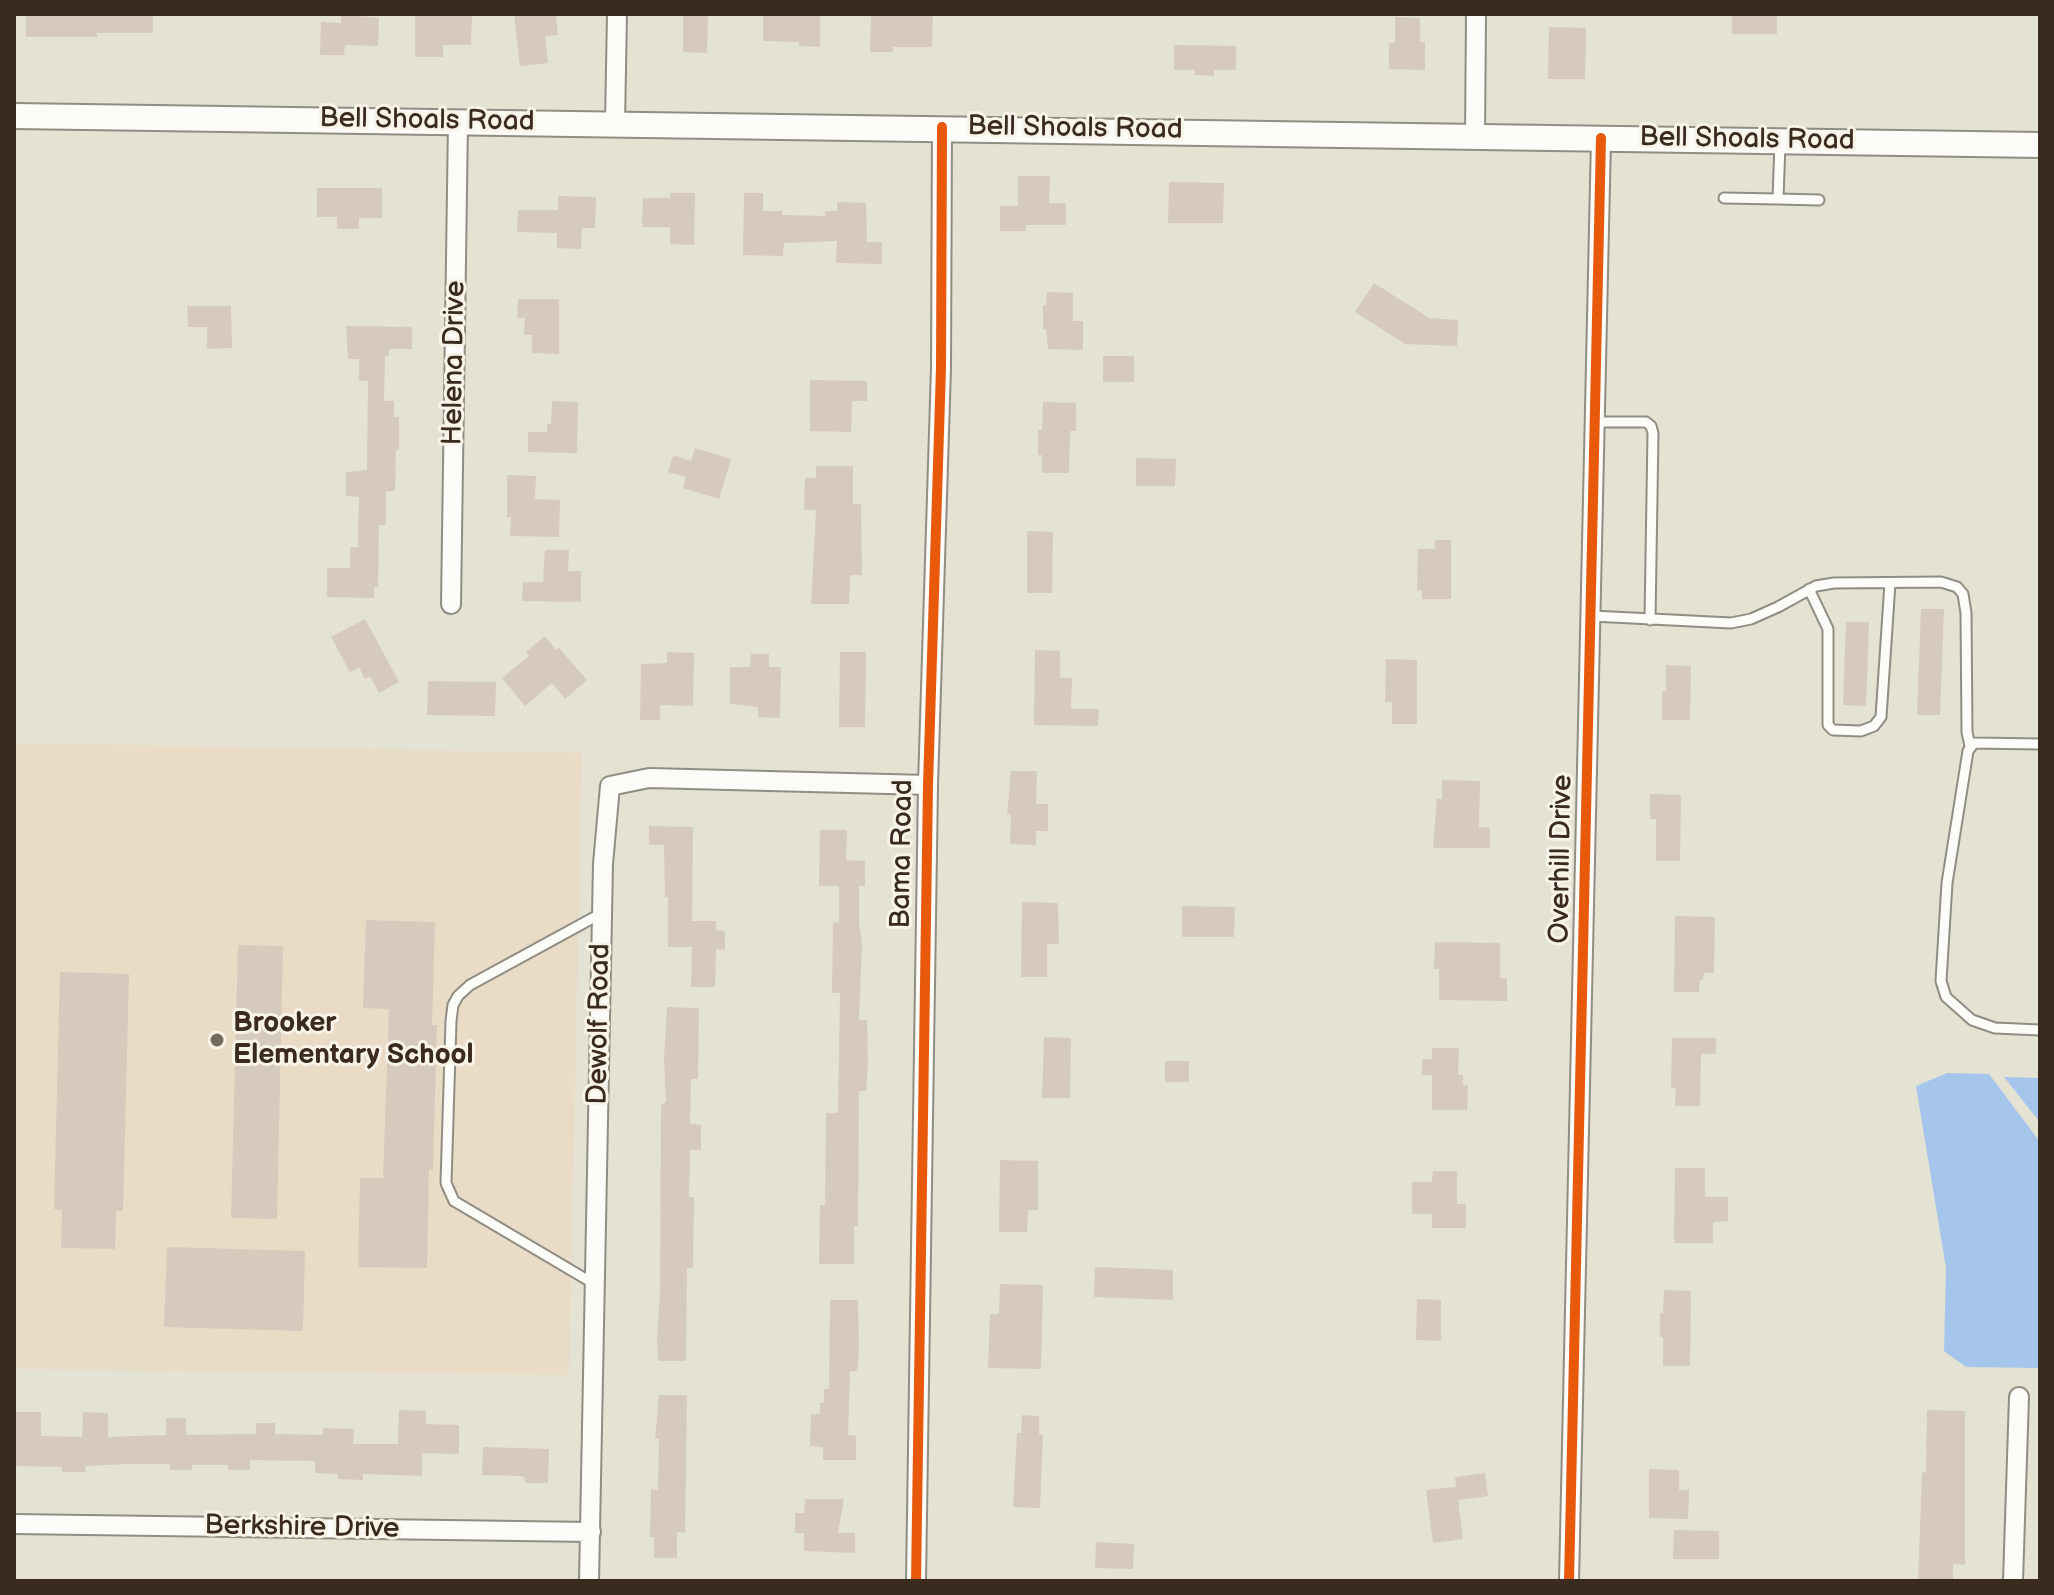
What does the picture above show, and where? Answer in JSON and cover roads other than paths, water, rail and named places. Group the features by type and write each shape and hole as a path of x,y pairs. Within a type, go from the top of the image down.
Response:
{"main road":[{"name":"Bell Shoals Road","path":"14,116 2040,145"}],"street":[{"path":"615,123 617,14"},
{"path":"1475,136 1476,14"},
{"name":"Helena Drive","path":"451,604 458,121"},
{"name":"Bama Road","path":"916,1581 928,785 941,368 942,127"},
{"name":"Overhill Drive","path":"1569,1581 1601,138"},
{"name":"Dewolf Road","path":"589,1581 603,864 610,786 649,778 928,785"},
{"path":"2013,1581 2019,1397"},
{"name":"Berkshire Drive","path":"14,1524 591,1532"}],"lane":[{"path":"1778,199 1780,140"},
{"path":"1724,198 1819,200"},
{"path":"1596,422 1646,422 1653,433 1650,620"},
{"path":"1592,616 1731,623 1765,613 1809,589 1834,583 1941,582 1957,587 1963,594 1966,613 1967,732 1970,746 1947,883 1941,981 1946,997 1972,1020 1995,1028 2040,1030"},
{"path":"1809,589 1828,629 1828,725 1833,730 1861,731 1874,726 1881,717 1890,583"},
{"path":"1970,746 1974,743 2040,744"},
{"path":"596,1285 454,1201 446,1183 451,1021 458,996 470,985 602,913"}],"water":[{"path":"1947,1073 1989,1074 2040,1142 2040,1368 1966,1367 1944,1351 1946,1268 1916,1086"},
{"path":"2004,1077 2040,1078 2040,1123 2039,1121"}],"place":[{"name":"Brooker Elementary School","path":"217,1040"}]}
